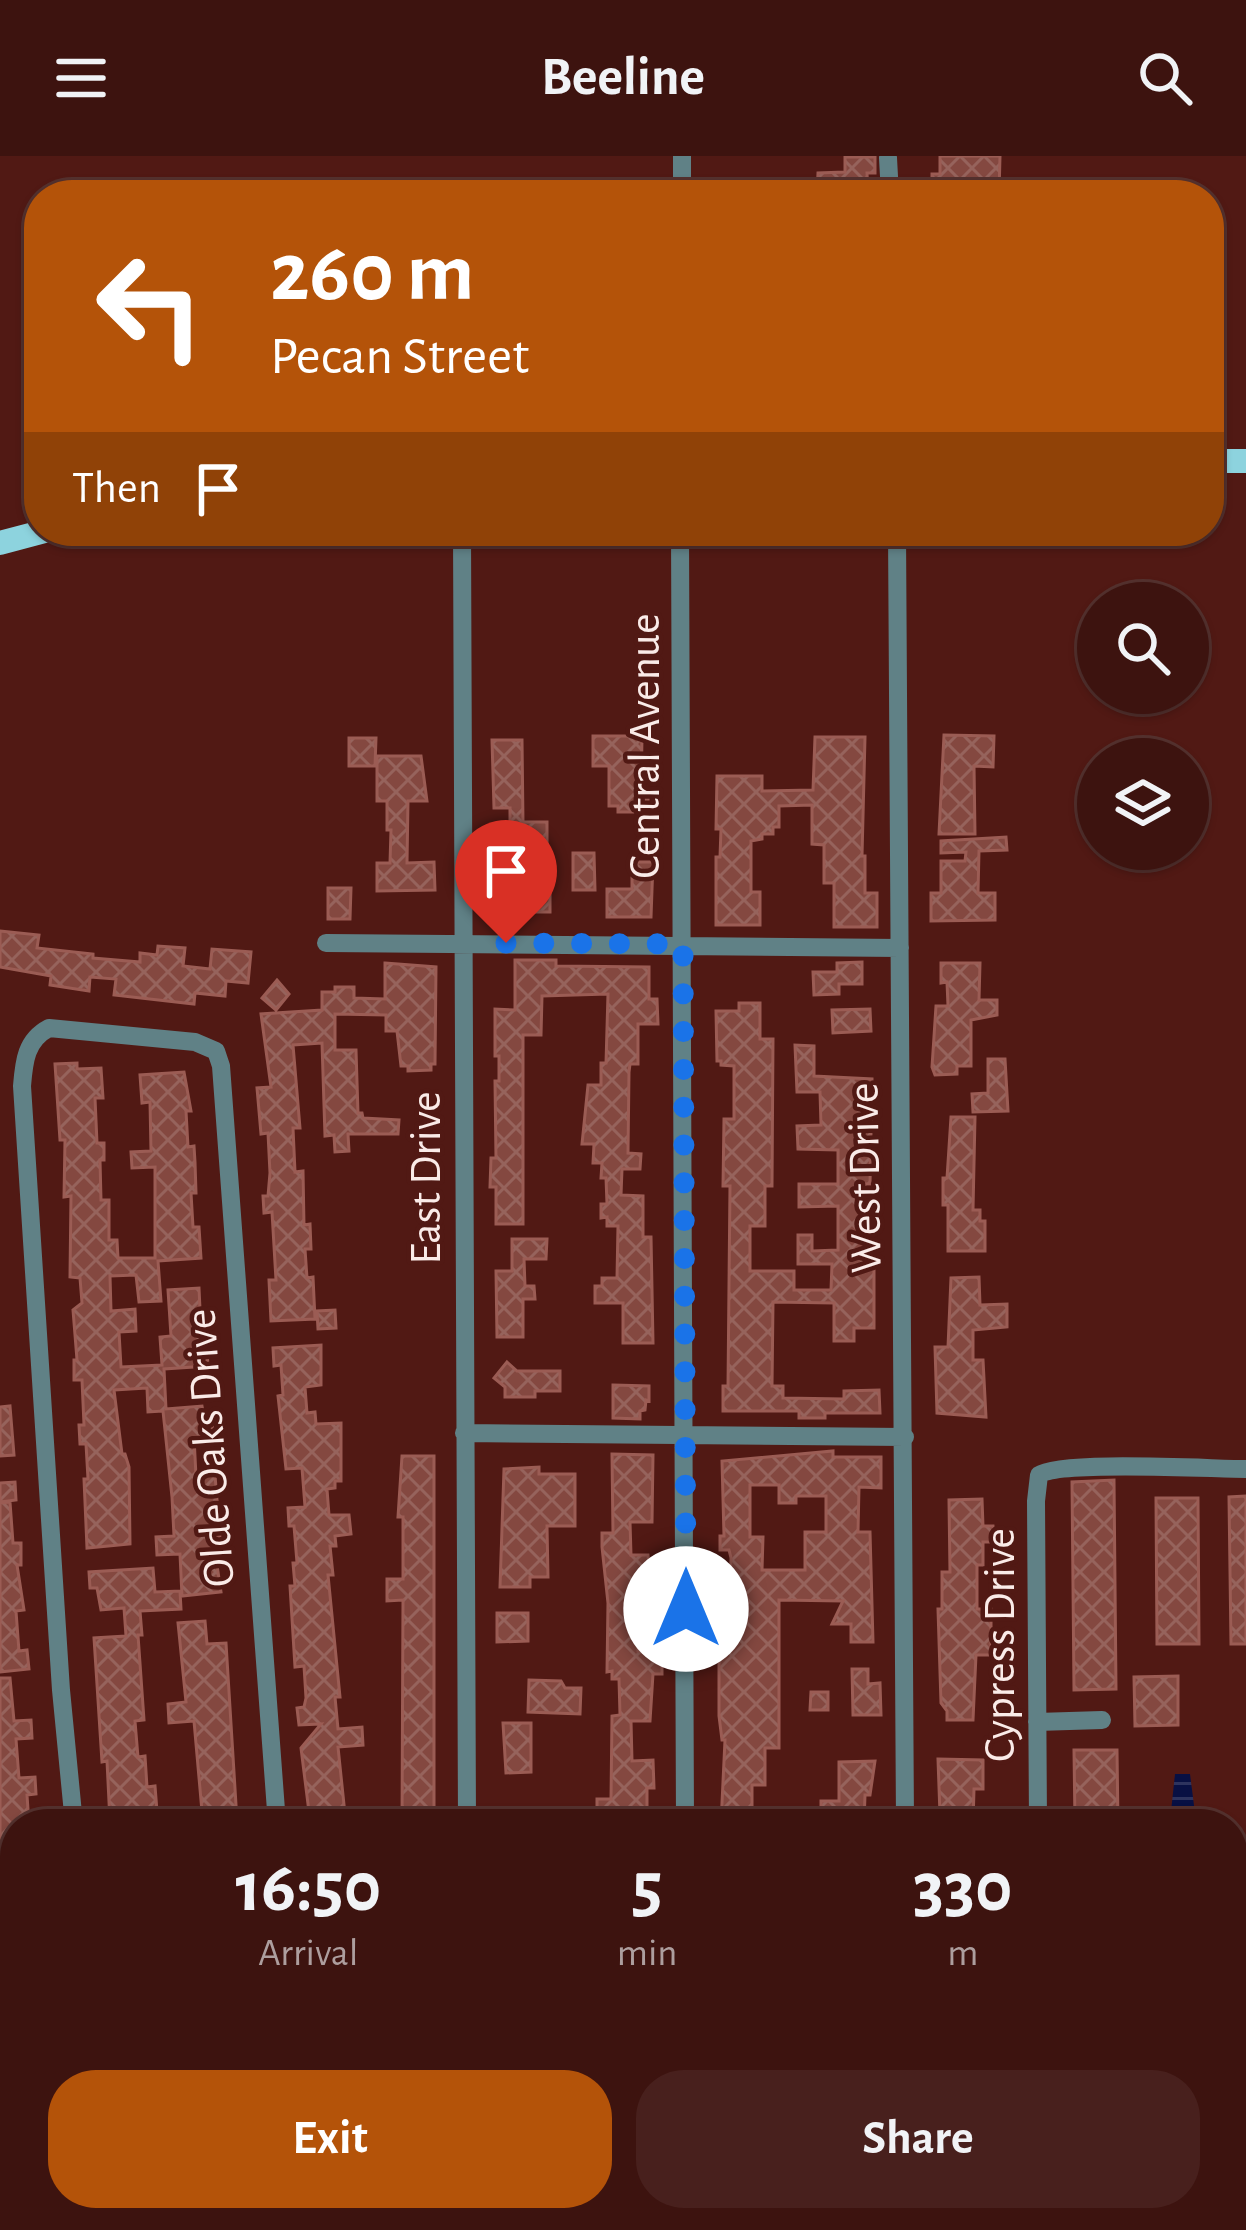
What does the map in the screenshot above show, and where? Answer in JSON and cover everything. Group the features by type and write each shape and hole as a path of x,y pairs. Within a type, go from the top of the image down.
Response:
{"street":[{"name":"East Drive","path":"463,546 467,1809"},
{"name":"Central Avenue","path":"680,546 685,1809"},
{"name":"West Drive","path":"897,546 905,1809"},
{"path":"326,943 900,948"},
{"name":"Olde Oaks Drive","path":"73,1809 22,1086 24,1061 35,1036 50,1028 195,1042 216,1051 221,1066 276,1809"},
{"path":"464,1433 905,1437"},
{"name":"Cypress Drive","path":"1038,1809 1036,1502 1040,1475 1047,1469 1246,1469"},
{"path":"1037,1722 1102,1720"}],"shaded area":[{"path":"1175,1774 1190,1774 1194,1809 1171,1809"}],"building":[{"path":"940,156 1000,156 999,180 932,180 932,174 940,174"},
{"path":"845,157 875,157 875,173 867,173 867,180 818,180 818,173 845,172"},
{"path":"944,735 994,736 993,767 974,766 975,834 939,834"},
{"path":"593,736 642,736 641,799 648,799 648,812 618,812 618,806 609,806 609,766 593,766"},
{"path":"815,737 865,737 862,856 865,893 877,893 877,927 834,927 834,883 824,883 824,845 812,844 812,805 779,806 779,827 751,841 751,892 760,892 760,925 716,925 721,829 716,829 717,776 762,776 762,791 813,790"},
{"path":"349,738 376,738 375,766 349,766"},
{"path":"492,740 522,740 523,822 547,822 547,847 510,847 510,808 494,808"},
{"path":"377,756 421,756 427,801 408,801 407,863 434,862 435,890 377,891 377,863 390,863 391,830 387,830 387,801 377,801"},
{"path":"1006,837 1007,850 979,851 978,893 995,893 995,920 931,921 931,893 941,893 941,861 965,861 966,852 941,853 941,841"},
{"path":"573,853 594,853 595,890 573,890"},
{"path":"632,862 653,862 651,917 607,917 607,889 632,889"},
{"path":"550,877 550,912 536,912 536,905 502,905 502,878"},
{"path":"328,888 351,888 350,919 328,919"},
{"path":"0,931 39,935 37,948 93,954 93,958 140,962 140,953 157,955 158,946 185,948 183,966 210,969 212,949 251,952 248,983 226,981 225,996 195,993 194,1004 114,995 116,979 90,977 89,991 50,985 51,976 0,967"},
{"path":"515,960 556,960 556,966 649,967 649,999 657,999 658,1024 638,1024 638,1064 630,1064 629,1072 628,1153 641,1154 640,1169 622,1169 621,1195 643,1196 643,1237 651,1237 653,1343 623,1343 623,1303 595,1303 595,1286 602,1286 602,1278 617,1278 618,1226 607,1226 607,1217 601,1218 601,1204 607,1204 606,1178 601,1178 602,1163 593,1163 594,1144 582,1144 588,1085 601,1085 601,1063 606,1063 608,994 542,996 541,1035 523,1035 523,1224 496,1224 496,1187 490,1187 491,1158 496,1158 495,1081 499,1081 495,1009 515,1010"},
{"path":"862,962 862,984 839,984 839,994 814,995 813,972 837,972 837,963"},
{"path":"385,963 436,967 435,1064 431,1070 408,1071 408,1066 401,1066 397,1031 386,1031 386,1015 335,1014 335,1050 356,1050 358,1113 363,1118 399,1120 398,1134 348,1134 349,1151 335,1152 334,1135 325,1136 322,1043 293,1045 300,1128 293,1128 295,1172 303,1171 304,1225 310,1224 311,1249 305,1249 307,1278 313,1277 315,1319 271,1321 269,1280 276,1280 272,1212 264,1213 263,1196 268,1196 270,1173 268,1133 261,1134 257,1088 271,1087 261,1014 322,1010 322,992 335,992 335,987 354,987 354,998 385,999"},
{"path":"941,963 980,963 979,1000 997,1000 997,1015 971,1020 971,1066 957,1066 957,1074 935,1075 936,1006 948,1006"},
{"path":"277,980 289,994 276,1010 262,998"},
{"path":"739,1003 760,1003 760,1039 773,1039 772,1186 765,1186 765,1226 750,1226 750,1271 794,1271 794,1290 831,1290 832,1264 798,1264 798,1235 812,1235 812,1251 838,1250 838,1206 799,1207 799,1184 838,1184 838,1150 798,1149 797,1126 821,1125 820,1092 797,1092 795,1045 814,1046 814,1076 872,1079 870,1184 865,1184 862,1242 867,1242 868,1269 874,1269 874,1328 854,1328 854,1341 834,1341 834,1303 773,1302 772,1386 783,1386 783,1398 844,1399 844,1391 879,1390 880,1413 799,1418 799,1411 723,1411 723,1386 728,1386 730,1186 723,1186 724,1119 734,1119 734,1066 717,1061 716,1011 739,1011"},
{"path":"870,1009 871,1031 833,1033 832,1010"},
{"path":"988,1059 1005,1059 1008,1111 973,1112 972,1094 988,1093"},
{"path":"77,1063 77,1069 101,1068 103,1098 95,1098 97,1143 104,1143 101,1200 109,1200 109,1240 117,1240 118,1258 155,1258 155,1167 132,1168 131,1152 151,1151 150,1102 142,1103 140,1075 184,1072 191,1111 186,1111 188,1147 194,1146 195,1162 193,1227 199,1227 201,1258 158,1261 161,1301 139,1302 136,1275 110,1276 111,1311 135,1309 136,1331 119,1332 121,1367 162,1365 160,1337 171,1336 168,1290 199,1288 208,1366 164,1369 166,1409 202,1406 205,1423 212,1422 213,1435 194,1437 196,1476 215,1475 220,1538 213,1538 221,1592 182,1596 180,1554 157,1555 156,1537 174,1536 172,1497 163,1411 148,1412 147,1388 114,1390 122,1454 129,1467 130,1544 87,1548 86,1444 80,1444 79,1425 84,1425 82,1380 74,1380 73,1310 82,1303 80,1278 70,1277 71,1196 64,1197 65,1140 60,1140 55,1064"},
{"path":"951,1117 975,1117 973,1210 980,1210 980,1221 985,1221 985,1251 948,1251 943,1178 947,1178"},
{"path":"512,1239 547,1239 546,1259 524,1259 525,1286 534,1286 535,1299 523,1299 523,1337 497,1337 496,1271 512,1271"},
{"path":"979,1277 980,1305 1007,1304 1007,1327 973,1330 973,1360 983,1360 986,1417 937,1413 935,1347 948,1347 951,1278"},
{"path":"335,1310 336,1328 318,1329 317,1311"},
{"path":"321,1345 321,1385 305,1387 307,1413 315,1412 316,1424 341,1423 341,1481 327,1489 329,1515 349,1515 351,1534 335,1536 336,1546 330,1546 333,1575 328,1575 340,1697 335,1697 338,1729 362,1727 363,1745 338,1747 344,1809 309,1809 301,1748 321,1724 299,1725 297,1708 304,1707 306,1698 304,1666 295,1667 290,1586 295,1586 293,1563 297,1563 288,1508 305,1507 302,1468 286,1469 278,1396 283,1395 281,1365 274,1366 273,1348"},
{"path":"507,1362 517,1371 560,1371 560,1391 505,1397 505,1387 494,1378"},
{"path":"613,1385 649,1386 649,1401 640,1419 613,1418"},
{"path":"10,1406 14,1455 0,1456 0,1407"},
{"path":"833,1451 833,1457 881,1457 881,1488 859,1487 858,1532 870,1532 873,1642 851,1642 851,1624 832,1624 843,1601 779,1600 779,1748 765,1748 765,1785 752,1785 752,1809 722,1809 725,1740 719,1716 719,1615 729,1615 731,1558 729,1550 720,1550 720,1536 724,1536 722,1461","holes":["750,1485 779,1485 779,1503 796,1503 796,1496 826,1496 826,1532 805,1532 805,1570 762,1570 763,1537 750,1537"]},
{"path":"612,1454 653,1455 652,1522 630,1522 631,1555 648,1555 649,1570 650,1603 637,1603 638,1651 662,1651 662,1674 653,1674 650,1721 631,1721 632,1761 653,1760 654,1788 647,1788 647,1809 597,1809 597,1799 611,1799 612,1716 620,1715 619,1679 607,1672 608,1603 602,1547 602,1533 613,1533"},
{"path":"402,1456 434,1456 434,1809 402,1809 403,1600 387,1601 387,1579 403,1579 403,1517 398,1517"},
{"path":"539,1467 539,1474 575,1474 575,1526 547,1526 548,1577 530,1577 530,1587 500,1587 504,1469"},
{"path":"1114,1480 1116,1689 1074,1690 1072,1482"},
{"path":"15,1482 16,1500 0,1502 0,1483"},
{"path":"1246,1496 1246,1644 1231,1644 1229,1497"},
{"path":"1156,1498 1198,1498 1199,1644 1157,1644"},
{"path":"982,1499 983,1526 993,1526 994,1542 983,1542 983,1565 977,1565 977,1609 991,1609 991,1655 976,1655 973,1720 947,1720 941,1703 938,1609 942,1609 942,1572 950,1572 949,1500"},
{"path":"10,1502 13,1543 21,1543 21,1565 17,1565 24,1610 16,1611 19,1651 27,1650 29,1669 0,1672 0,1503"},
{"path":"153,1568 155,1592 180,1591 181,1609 140,1611 144,1720 135,1721 138,1757 145,1756 147,1787 155,1786 157,1809 109,1809 94,1638 126,1636 124,1608 101,1610 97,1588 90,1588 89,1572"},
{"path":"497,1613 528,1613 528,1641 497,1642"},
{"path":"205,1621 207,1644 226,1643 236,1809 202,1809 194,1721 169,1723 168,1704 186,1702 178,1623"},
{"path":"852,1669 868,1669 868,1684 880,1683 881,1715 853,1715"},
{"path":"1178,1676 1178,1725 1135,1726 1134,1677"},
{"path":"0,1678 10,1678 14,1721 31,1720 32,1738 16,1739 19,1778 35,1777 36,1794 27,1795 28,1809 0,1809"},
{"path":"529,1680 561,1681 565,1688 581,1688 580,1714 528,1712"},
{"path":"811,1692 828,1692 828,1710 810,1710"},
{"path":"503,1723 531,1723 531,1772 506,1773"},
{"path":"1074,1750 1117,1750 1118,1809 1075,1809"},
{"path":"938,1759 983,1760 983,1789 974,1789 973,1809 940,1809"},
{"path":"875,1761 865,1809 821,1809 821,1801 839,1801 839,1762"}],"route":[{"path":"506,943 683,944 686,1609"}]}
